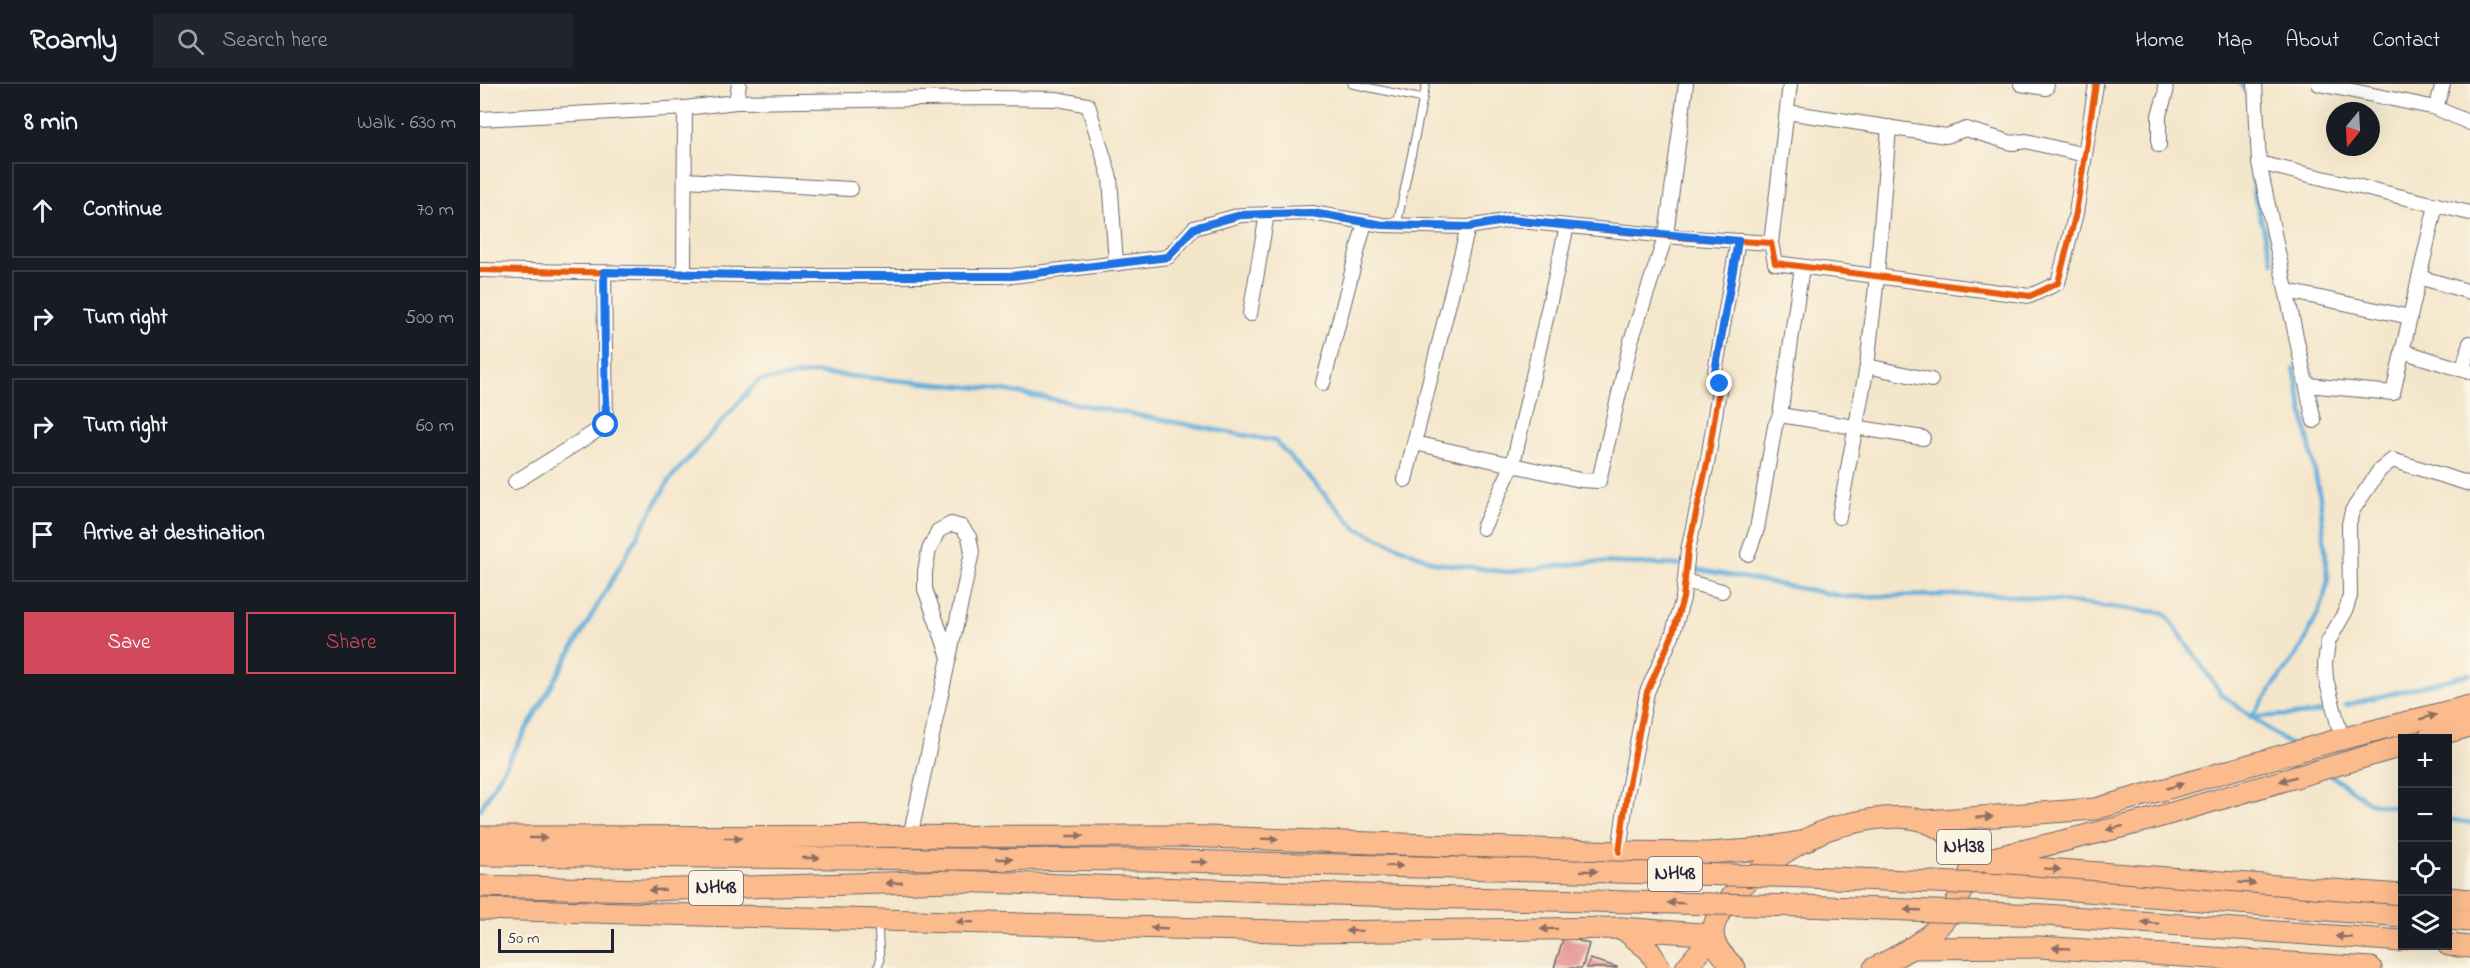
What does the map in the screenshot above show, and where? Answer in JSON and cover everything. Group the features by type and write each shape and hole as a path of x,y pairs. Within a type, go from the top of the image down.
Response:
{"highway":[{"name":"NH38","path":"1713,935 1717,915 1731,894 1765,866 1806,840 1834,827 1880,819 1906,818 1926,821 2095,809 2336,740 2470,706"},
{"path":"2442,734 2470,726"},
{"name":"NH38","path":"1973,863 2141,822 2398,747"},
{"name":"NH38","path":"1874,968 1927,937 1947,919 1964,892 1973,863 1963,845 1926,821"},
{"path":"480,837 1180,836 1620,852 1753,850 1806,840"},
{"name":"NH48","path":"480,855 1143,860 1818,877 2008,885 2398,916"},
{"path":"1973,863 2398,895"},
{"name":"NH48","path":"480,886 646,890 953,881 1986,913 2398,941"},
{"path":"2452,898 2470,900"},
{"path":"480,909 1311,932 1622,928 1713,935"},
{"path":"2452,919 2470,921"},
{"path":"1622,928 1649,950 1660,968"},
{"path":"1686,968 1713,935"},
{"path":"1713,935 1720,954 1734,968"},
{"path":"2452,945 2470,946"},
{"path":"1910,948 2039,946 2371,968"},
{"path":"2110,951 2212,968"}],"street":[{"path":"736,102 739,84"},
{"path":"983,98 984,84"},
{"path":"1415,443 1580,480 1599,481 1631,341 1666,236 1686,84"},
{"path":"1790,84 1771,243 1775,263 2030,296 2058,283 2076,213 2096,84"},
{"path":"2021,84 2046,88 2047,84"},
{"path":"2159,145 2159,115 2166,93 2165,84"},
{"path":"2255,84 2259,163 2314,421"},
{"path":"2319,84 2436,108 2470,123"},
{"path":"2436,108 2443,84"},
{"path":"480,119 685,108 736,102 983,98 1057,99 1088,105 1110,178 1116,264"},
{"path":"684,273 685,108"},
{"path":"1787,112 1946,136 1966,129 2012,142 2026,141 2085,155"},
{"path":"1839,517 1867,366 1889,127"},
{"path":"2259,163 2470,213"},
{"path":"685,180 851,189"},
{"path":"2307,385 2393,393 2436,205"},
{"path":"480,270 1012,276 1168,257 1194,228 1241,215 1312,213 1397,225 1468,227 1510,220 1666,236 1771,243"},
{"path":"1250,314 1267,214"},
{"path":"1323,383 1365,222"},
{"path":"1483,528 1513,464 1568,226"},
{"path":"1405,480 1468,227"},
{"path":"1620,852 1647,692 1672,636 1683,598 1688,550 1708,459 1720,384 1715,372 1738,241"},
{"path":"1748,554 1757,529 1775,426 1780,415 1802,267"},
{"path":"515,482 606,425 604,272"},
{"path":"2419,278 2470,292"},
{"path":"2287,291 2410,317"},
{"path":"2402,351 2466,370 2470,344"},
{"path":"1867,366 1931,380"},
{"path":"1780,415 1923,438"},
{"path":"2336,740 2325,663 2328,642 2345,612 2350,596 2349,524 2352,511 2379,471 2392,460 2399,460 2470,484"},
{"path":"910,837 972,552 969,537 962,527 951,524 938,531 929,550 925,580 925,589 949,657"},
{"path":"1684,581 1722,591"}],"lane":[{"path":"1352,84 1423,99"},
{"path":"1397,225 1426,84"},
{"path":"877,968 880,962 878,920"}],"building":[{"path":"1564,936 1589,944 1582,968 1554,968"},
{"path":"1590,959 1617,967 1617,968 1587,968"}],"waterway":[{"path":"2241,84 2248,94 2250,109"},
{"path":"2252,144 2254,195 2273,262"},
{"path":"2251,717 2303,645 2323,602 2328,579 2320,497 2294,368"},
{"path":"480,810 670,479 758,381 816,373 1003,390 1275,441 1356,528 1436,563 1508,572 1592,562 1679,565"},
{"path":"1695,569 1847,597 1995,594 2165,613 2222,695 2293,747"},
{"path":"2346,705 2470,674"},
{"path":"2251,717 2311,714 2322,711"},
{"path":"2331,775 2370,803 2398,808"},
{"path":"2452,820 2470,823"}],"cycle path":[{"path":"480,270 799,276 1012,276 1168,257 1194,228 1241,215 1312,213 1383,225 1468,227 1510,220 1678,237 1771,243 1775,263 2030,296 2058,283 2076,213 2096,84"},
{"path":"1619,852 1627,794 1647,692 1672,636 1683,598 1688,550 1708,459 1720,384 1715,372 1738,241"}],"route":[{"path":"606,425 604,272 799,276 1012,276 1168,257 1194,228 1241,215 1312,213 1383,225 1468,227 1510,220 1738,241 1715,372 1720,384"}]}
